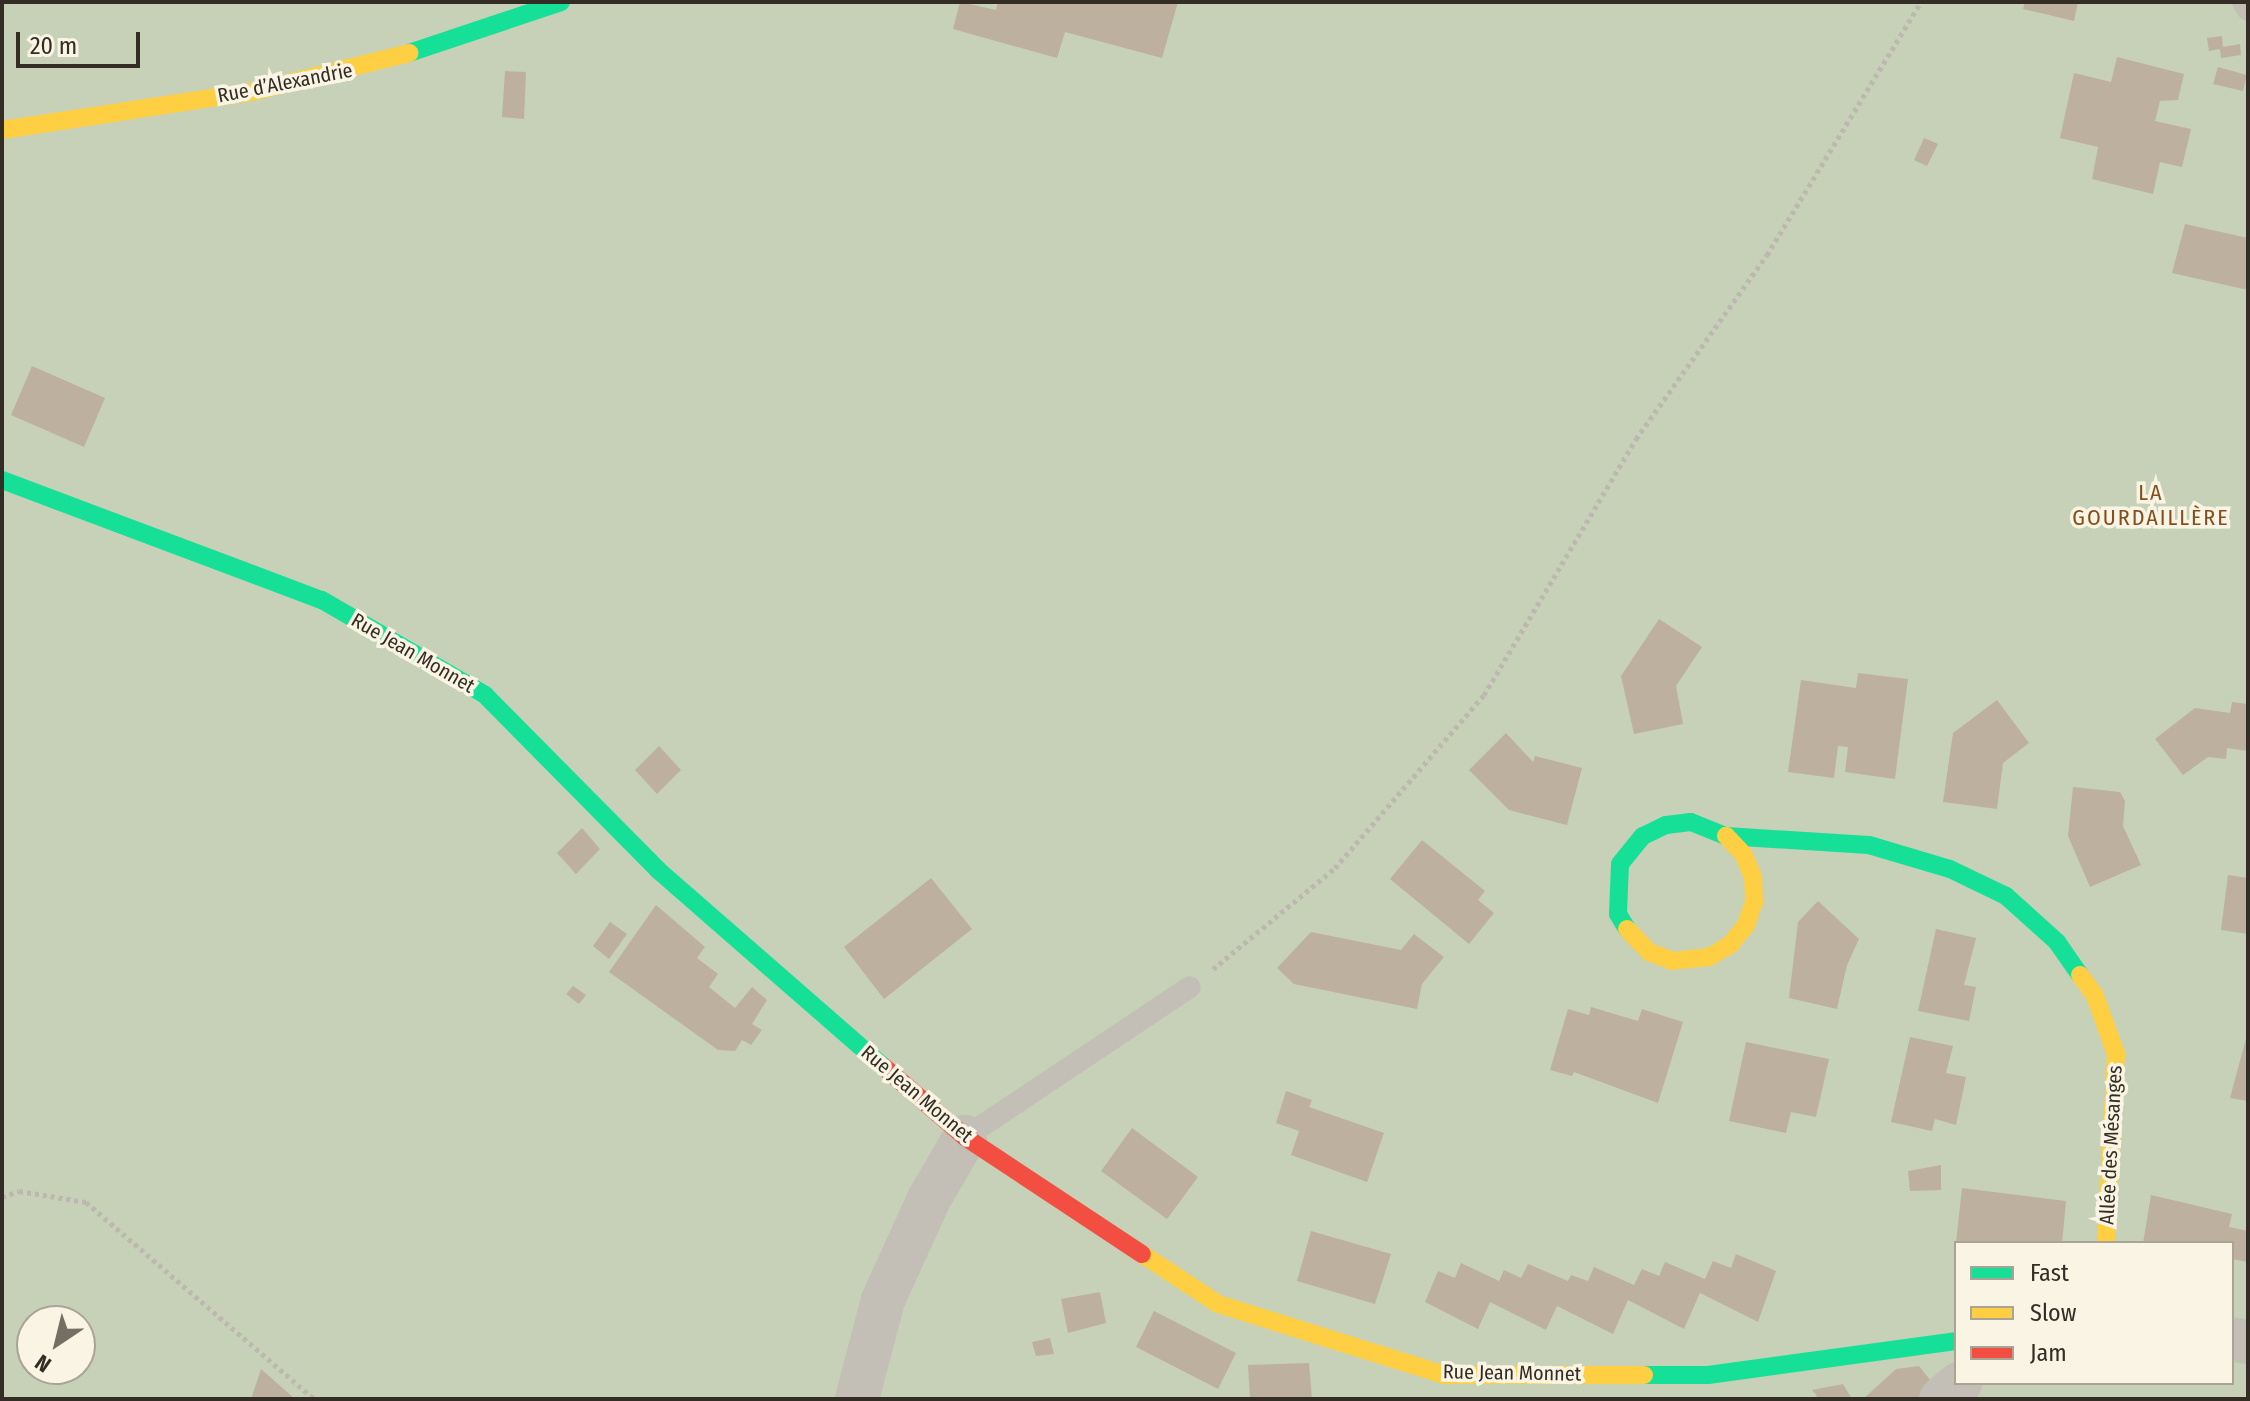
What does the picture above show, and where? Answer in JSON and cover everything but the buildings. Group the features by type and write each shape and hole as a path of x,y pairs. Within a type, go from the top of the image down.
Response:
{"street":[{"name":"Rue d’Alexandrie","path":"2,130 256,91 370,66 561,2"},
{"name":"Rue Jean Monnet","path":"2,480 322,600 485,695 658,870 965,1137 1218,1304 1445,1375 1708,1375 1954,1341"},
{"name":"Allée des Mésanges","path":"1726,836 1743,854 1753,877 1754,902 1739,936 1720,952 1697,960 1672,961 1644,948 1623,925 1616,903 1617,876 1626,853 1643,836 1674,823 1703,825 1726,836 1869,845 1950,869 2006,896 2057,942 2095,996 2116,1054 2106,1241"},
{"path":"857,1399 883,1300 929,1199 965,1137"},
{"path":"1941,1399 1958,1385"}],"lane":[{"path":"2243,2 2248,10"},
{"path":"965,1137 1190,987"}],"path":[{"path":"1190,987 1335,868 1484,695 1636,439 1767,255 1921,2"},
{"path":"2,1197 19,1191 86,1202 314,1399"}],"green space":[{"path":"2,2 2248,2 2248,1399 2,1399"}],"traffic: fast":[{"path":"409,53 561,2"},
{"path":"2,480 322,600 485,695 658,870 884,1067"},
{"path":"1627,929 1618,914 1620,864 1643,836 1666,825 1691,822 1726,836 1869,845 1950,869 2006,896 2057,942 2080,975"},
{"path":"1644,1375 1708,1375 1954,1341"}],"traffic: slow":[{"path":"2,130 256,91 409,53"},
{"path":"1627,929 1649,952 1672,961 1709,957 1730,945 1746,925 1754,902 1753,877 1743,854 1726,836"},
{"path":"2080,975 2095,996 2116,1054 2106,1241"},
{"path":"1142,1254 1218,1304 1445,1375 1644,1375"}],"traffic: jam":[{"path":"884,1067 965,1137 1142,1254"}],"district":[{"name":"LA GOURDAILLÈRE","path":"2151,504"}]}
